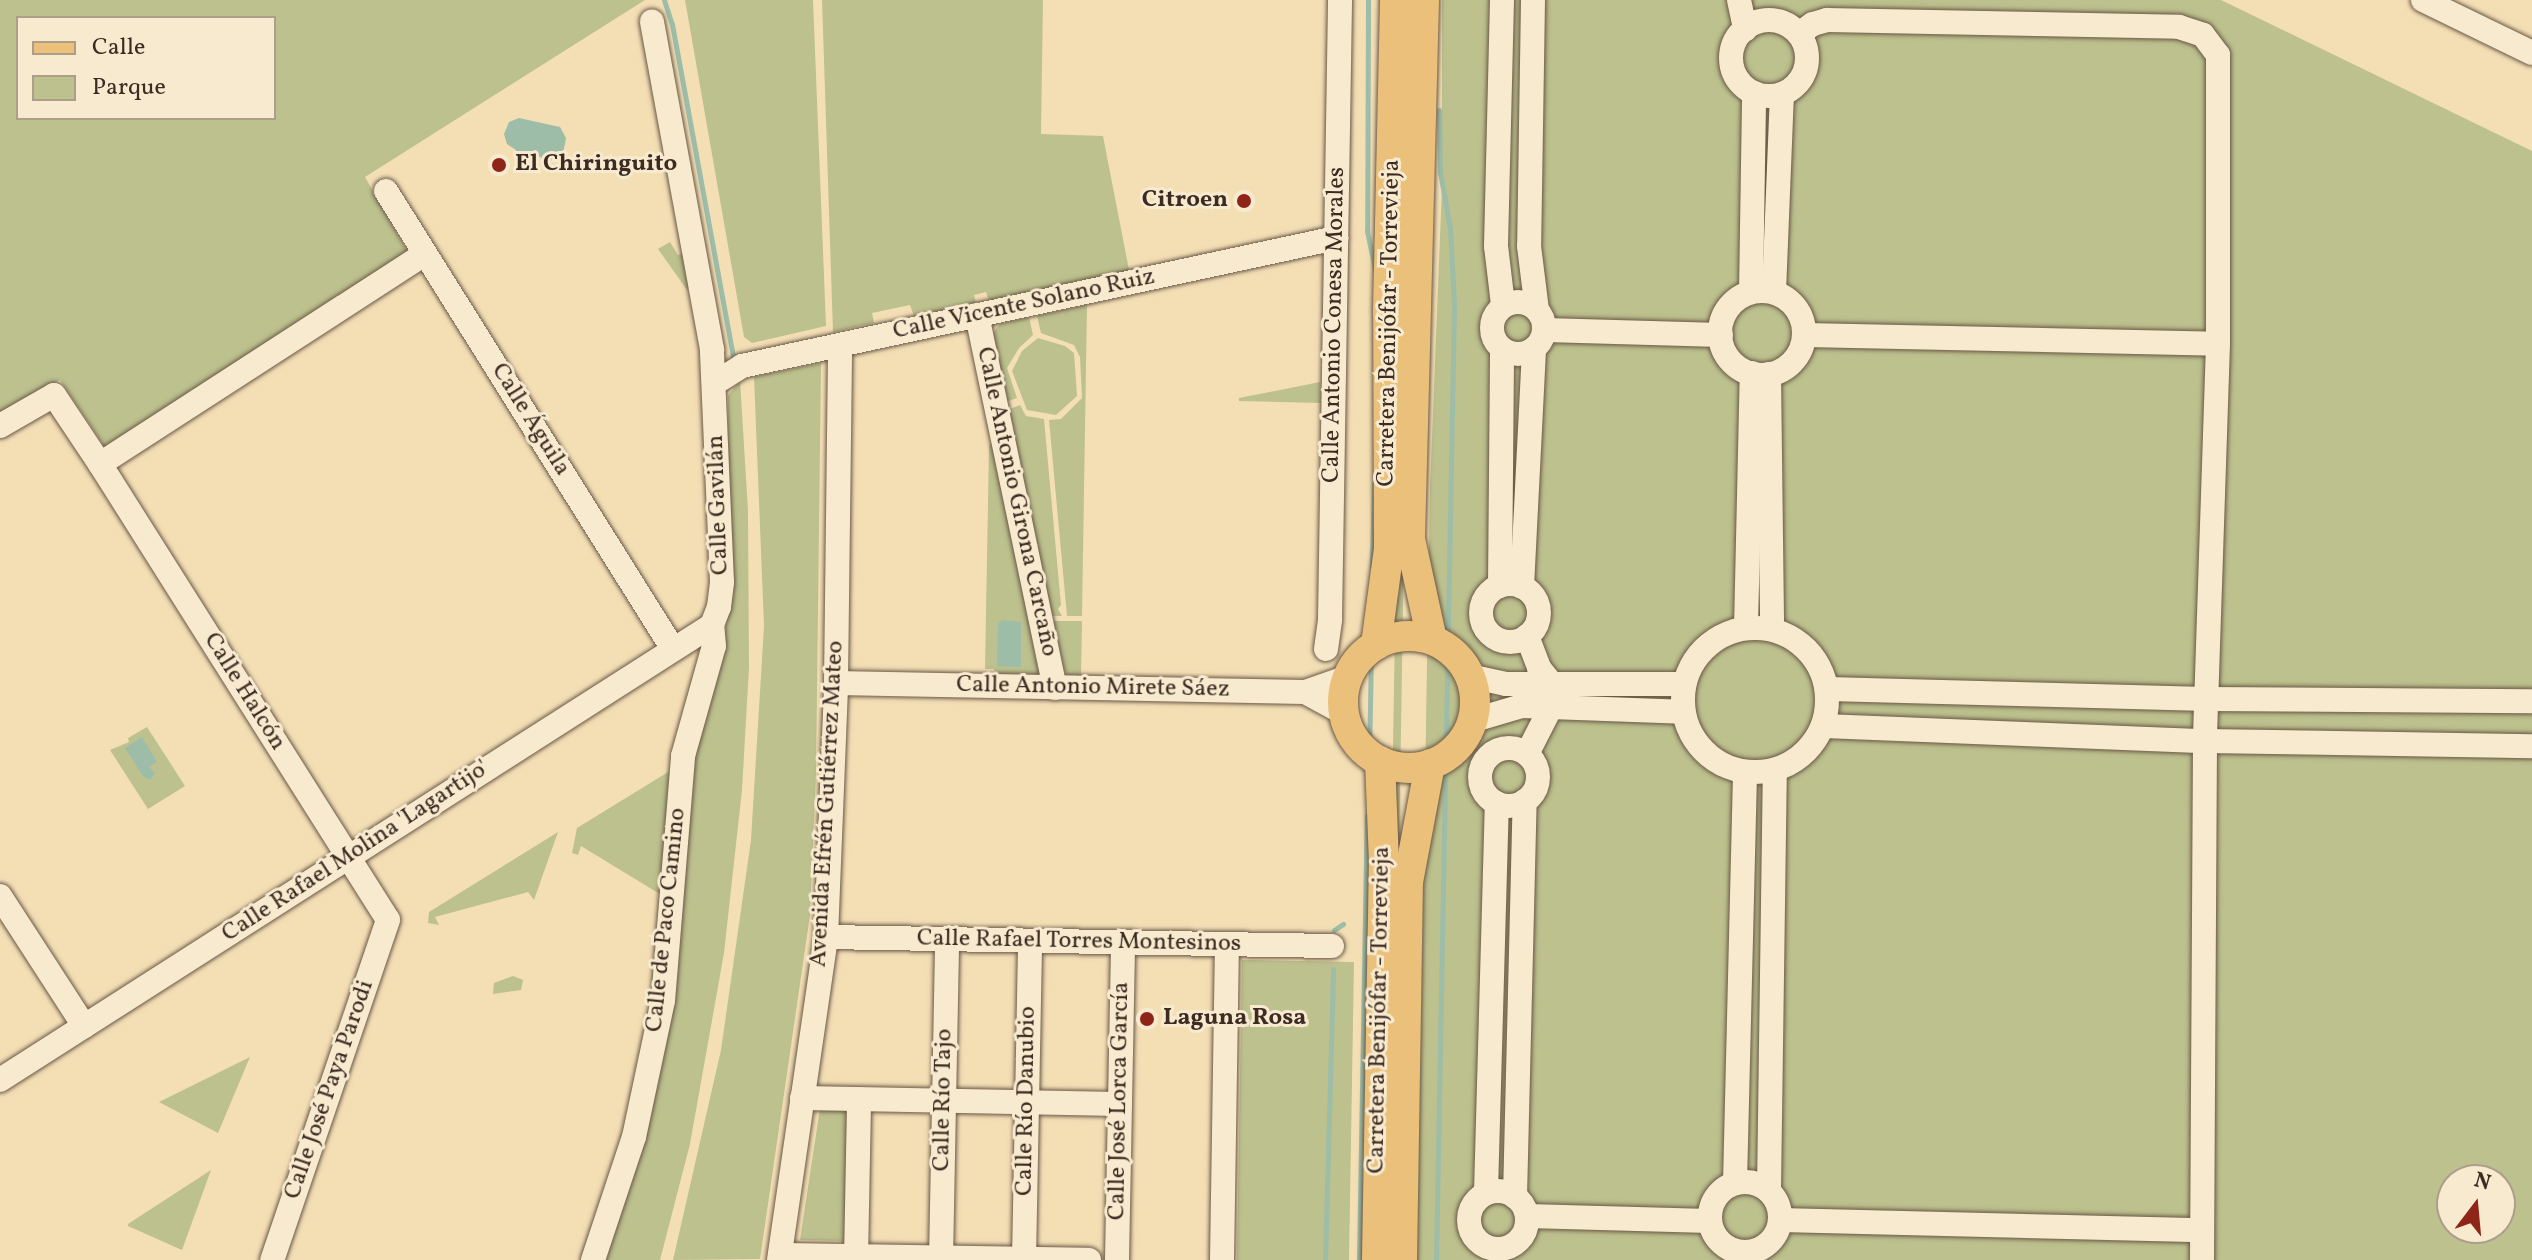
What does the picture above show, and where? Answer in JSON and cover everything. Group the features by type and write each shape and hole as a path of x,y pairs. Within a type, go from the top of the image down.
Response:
{"main road":[{"name":"Carretera Benijófar - Torrevieja","path":"1376,645 1389,549 1388,311 1395,0"},
{"name":"Carretera Benijófar - Torrevieja","path":"1424,0 1410,539 1432,640"},
{"path":"1410,635 1432,640 1451,651 1469,676 1475,709 1471,721 1456,748 1430,764 1417,768 1380,761 1359,745 1347,726 1344,713 1348,677 1354,664 1376,645 1410,635"},
{"name":"Carretera Benijófar - Torrevieja","path":"1377,1260 1384,863 1380,761"},
{"name":"Carretera Benijófar - Torrevieja","path":"1402,1260 1408,882 1430,764"}],"street":[{"name":"Calle Antonio Conesa Morales","path":"1326,649 1330,619 1340,0"},
{"path":"1502,0 1496,246 1503,305"},
{"path":"1511,586 1538,329 1529,246 1533,0"},
{"path":"1739,0 1745,29"},
{"path":"2423,0 2532,53"},
{"path":"1799,34 1813,24 1827,20 2179,27 2203,35 2214,48 2221,72 2218,344 2205,741 2202,1260"},
{"name":"Calle Gavilán","path":"652,21 712,349 722,582 719,607 712,625"},
{"path":"1759,21 1781,22 1799,34 1807,54 1804,76 1789,92 1768,97 1754,93 1747,90 1733,74 1731,52 1745,29 1759,21"},
{"path":"1754,93 1763,292"},
{"path":"1763,292 1782,94"},
{"name":"Calle Águila","path":"386,191 673,649"},
{"name":"Calle Vicente Solano Ruiz","path":"715,383 734,369 1336,238"},
{"path":"100,464 425,254"},
{"path":"1763,292 1794,305 1805,335 1799,355 1776,373 1760,374 1733,364 1721,343 1721,335 1727,310 1763,292"},
{"path":"1538,329 1527,354 1511,355 1490,333 1493,317 1503,305 1515,301 1538,329 1721,335"},
{"name":"Calle Antonio Girona Carcaño","path":"977,315 1055,688"},
{"path":"1805,335 2218,344"},
{"name":"Avenida Efrén Gutiérrez Mateo","path":"780,1258 826,937 836,683 840,345"},
{"path":"1502,349 1511,586"},
{"path":"1746,628 1760,374"},
{"path":"1760,374 1772,628"},
{"name":"Calle Halcón","path":"0,426 54,395 388,920"},
{"path":"1511,586 1538,606 1536,626 1527,636 1503,641 1487,631 1483,624 1482,605 1492,590 1511,586"},
{"name":"Calle Rafael Molina 'Lagartijo'","path":"0,1080 712,625"},
{"name":"Calle de Paco Camino","path":"593,1260 634,1137 663,1001 683,756 714,646 712,625"},
{"path":"1746,628 1772,628 1812,654 1828,689 1824,726 1805,754 1775,771 1745,773 1716,762 1693,741 1682,712 1683,684 1697,654 1721,635 1746,628"},
{"path":"1527,636 1552,696 1527,754"},
{"path":"1469,676 1552,696 1682,712"},
{"path":"1305,692 1348,677"},
{"name":"Calle Antonio Mirete Sáez","path":"836,683 1305,692 1344,713"},
{"path":"1471,721 1552,696 1683,684"},
{"path":"1828,689 2207,699 2532,701"},
{"path":"1824,726 2205,741 2532,746"},
{"path":"1510,748 1527,754 1537,769 1536,787 1525,801 1507,806 1497,803 1483,790 1481,770 1485,761 1500,749 1510,748"},
{"path":"1769,1190 1775,771"},
{"path":"1735,1183 1745,773"},
{"path":"1497,803 1486,1192 1471,1208 1469,1223 1487,1253 1502,1249 1516,1252 1525,1231 1521,1207 1525,801"},
{"path":"0,896 84,1026"},
{"name":"Calle José Paya Parodi","path":"272,1260 388,920"},
{"name":"Calle Rafael Torres Montesinos","path":"826,937 1332,946"},
{"name":"Calle Río Tajo","path":"941,1259 947,940"},
{"name":"Calle Río Danubio","path":"1024,1260 1030,941"},
{"name":"Calle José Lorca García","path":"1117,1260 1123,943"},
{"path":"1222,1260 1227,944"},
{"path":"802,1098 1120,1104"},
{"path":"856,1258 859,1099"},
{"path":"1735,1183 1757,1183 1769,1190 1778,1202 1780,1220 1771,1242 1748,1255 1714,1234 1710,1221 1711,1206 1718,1194 1735,1183"},
{"path":"1486,1192 1510,1193 1521,1207 1710,1221"},
{"path":"1780,1220 2202,1230"},
{"path":"780,1258 1089,1260"}],"green space":[{"path":"0,0 645,0 365,177 408,253 105,447 60,380 0,413"},
{"path":"685,0 813,0 826,326 752,343 744,337"},
{"path":"822,0 1043,0 1041,134 1103,136 1130,275 990,304 986,292 974,295 976,303 914,316 910,305 872,313 874,323 833,332"},
{"path":"1406,0 1413,0 1396,1021 1384,1260"},
{"path":"1442,0 2221,0 2532,151 2532,1260 1417,1260 1430,488 1442,187"},
{"path":"670,242 678,255 683,253 690,287 687,290 658,249"},
{"path":"1087,305 1082,616 1067,616 1049,420 1061,419 1082,398 1080,357 1074,345 1041,333 1037,316"},
{"path":"1029,317 1033,335 1019,348 1007,368 1017,398 1006,402 993,333 1000,324"},
{"path":"1038,338 1065,346 1074,353 1077,396 1056,415 1027,410 1012,371 1022,351"},
{"path":"821,363 816,773 810,915 760,1259 673,1260 721,1050 751,840 764,626 754,377"},
{"path":"740,380 748,511 749,668 742,790 724,953 690,1144 660,1260 602,1260 677,975 695,747 725,639 729,584 728,396"},
{"path":"1320,382 1321,403 1239,401 1239,398"},
{"path":"1020,405 1026,416 1044,419 1061,605 1058,609 1062,616 1051,616 1008,410"},
{"path":"992,441 1045,676 994,680 994,669 985,669 989,446"},
{"path":"1051,621 1082,621 1081,678 1068,675 1063,669"},
{"path":"147,727 185,786 148,809 110,750 129,742 128,738"},
{"path":"673,769 663,896 581,846 578,855 572,853 577,828"},
{"path":"558,832 534,900 528,892 435,917 439,925 428,923 429,912"},
{"path":"1242,960 1354,962 1349,1260 1237,1260"},
{"path":"513,976 523,980 521,990 493,994 494,983"},
{"path":"250,1057 218,1133 159,1102"},
{"path":"821,1102 852,1103 849,1241 800,1240"},
{"path":"211,1170 182,1250 128,1226 128,1224"}],"shaded area":[{"path":"519,118 560,127 566,138 563,154 548,161 532,153 526,165 515,163 516,150 507,144 504,134 509,122"},
{"path":"1002,620 1021,622 1021,667 997,666 998,624"},
{"path":"142,737 157,762 149,767 155,773 150,780 143,776 125,748"}],"waterway":[{"path":"664,0 672,24 733,357"},
{"path":"1368,0 1367,231 1376,274"},
{"path":"1436,1260 1454,304 1450,228 1440,172 1439,110"},
{"path":"1372,566 1374,484"},
{"path":"1369,758 1371,652"},
{"path":"1359,1260 1367,816"},
{"path":"1334,930 1343,924"},
{"path":"1325,1260 1333,969"}],"place":[{"name":"El Chiringuito","path":"499,165"},
{"name":"Citroen","path":"1244,201"},
{"name":"Laguna Rosa","path":"1147,1019"}]}
